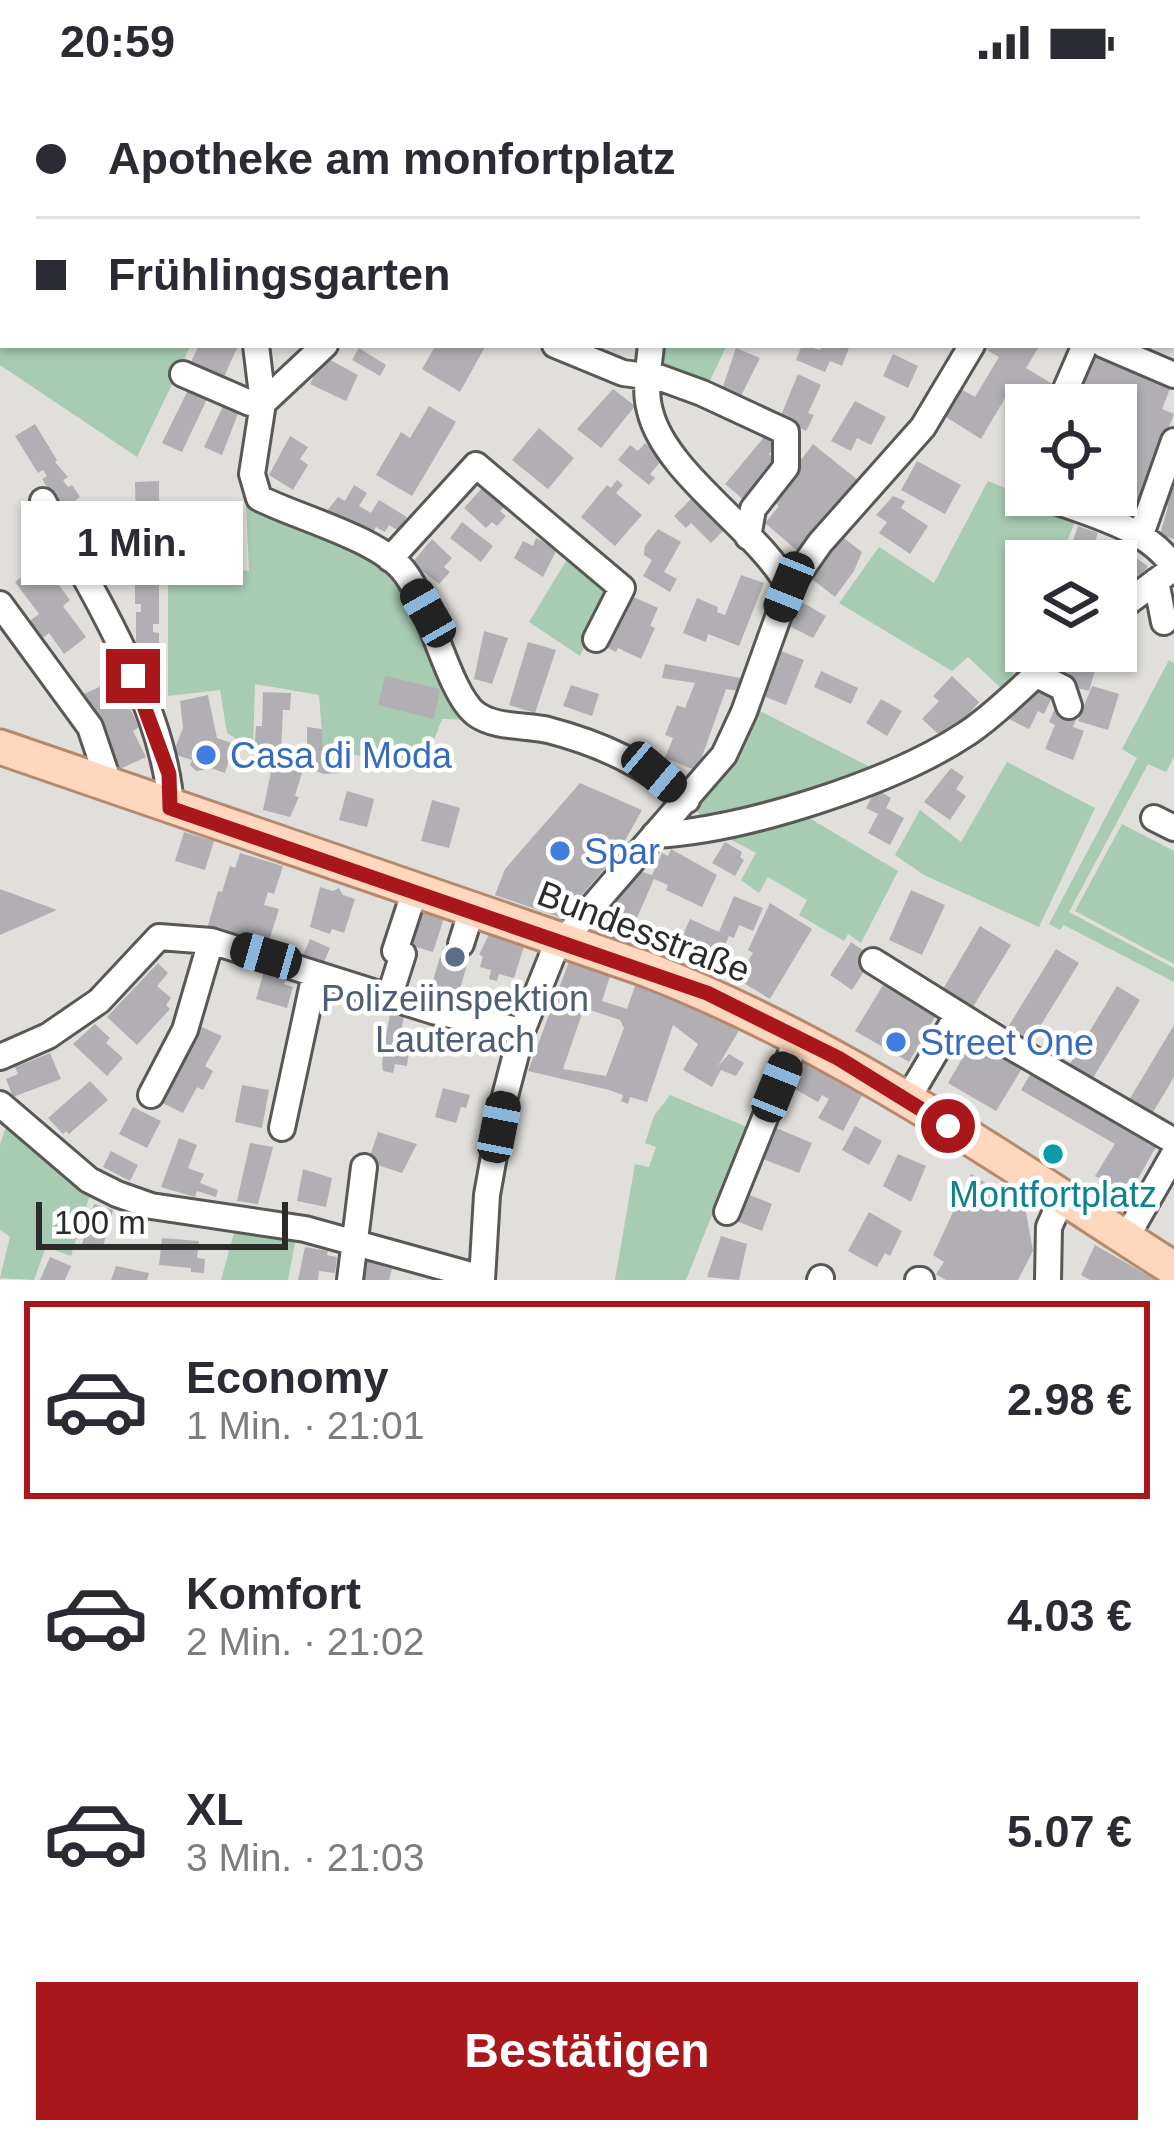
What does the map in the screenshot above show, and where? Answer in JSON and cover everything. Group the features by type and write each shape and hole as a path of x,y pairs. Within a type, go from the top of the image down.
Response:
{"main road":[{"name":"Bundesstraße","path":"0,747 707,993 798,1036 907,1100 1174,1269"}],"street":[{"path":"256,348 263,403 252,474 259,498 390,559 405,571 428,613 463,699 474,713 488,721 548,730 623,755 654,772 688,800"},
{"path":"183,374 250,404 263,403 322,348"},
{"path":"562,348 623,373 702,393 786,432 786,467 753,509 748,537"},
{"path":"651,348 650,413 661,434 778,567 789,587"},
{"path":"2,1112 89,1180 151,1206 285,1226 482,1279 487,1195 522,1031 546,968 602,891 724,755 789,587 820,543 923,427 970,348"},
{"path":"1068,384 1084,348"},
{"path":"1111,348 1174,375"},
{"path":"1140,537 1174,441"},
{"path":"390,559 476,465 622,587 596,639"},
{"path":"43,501 120,643 169,774 170,808"},
{"path":"1090,516 1140,537 1165,575 1164,622"},
{"path":"1137,596 1165,575"},
{"path":"0,604 90,727 110,786"},
{"path":"654,836 705,833 895,772 970,732 1038,672"},
{"path":"1035,674 1063,688 1069,706"},
{"path":"389,998 403,954 395,951 416,890"},
{"path":"461,944 472,909"},
{"path":"0,1057 48,1036 99,1000 159,937 212,941 389,998 522,1031"},
{"path":"151,1095 185,1030 212,941"},
{"path":"873,961 1174,1141"},
{"path":"282,1128 315,974"},
{"path":"907,1100 958,1014"},
{"path":"728,1212 798,1036"},
{"path":"1126,1238 1174,1154"},
{"path":"350,1280 364,1167"},
{"path":"1048,1271 1049,1227 1071,1203"}],"green space":[{"path":"0,348 190,348 137,457 0,365"},
{"path":"654,348 726,348 704,393 661,378"},
{"path":"988,481 1005,488 1005,516 1077,517 1068,540 1005,540 1005,672 1013,672 1005,692 968,657 952,671 839,603 879,547 934,583"},
{"path":"246,503 355,551 396,578 474,720 442,719 422,771 323,747 319,695 255,684 253,750 227,733 220,690 168,696 168,560 249,571"},
{"path":"569,556 611,588 580,656 529,622"},
{"path":"1169,660 1174,663 1174,757 1166,772 1148,764 1069,912 1174,968 1174,982 1064,925 1060,930 1049,924 1137,758 1122,749"},
{"path":"750,706 878,771 704,820 692,806"},
{"path":"1007,762 1095,808 1039,927 924,875 895,855 920,810 961,842"},
{"path":"796,810 898,871 861,943 848,934 844,941 799,915 807,900 768,877 759,893 741,880 756,853 722,835"},
{"path":"1122,824 1174,851 1174,964 1075,911"},
{"path":"670,1095 747,1127 686,1280 615,1280 635,1164 649,1167 656,1147 645,1143 654,1116"},
{"path":"12,1127 92,1188 71,1256 46,1247 34,1280 0,1278 10,1237 0,1230 0,1145 5,1129"},
{"path":"237,1222 296,1238 288,1280 221,1280"}],"building":[{"path":"198,348 237,348 223,379 190,364"},
{"path":"359,348 386,365 380,376 352,360"},
{"path":"434,348 484,348 460,392 422,369"},
{"path":"736,348 760,358 738,402 720,395"},
{"path":"801,348 849,348 842,366 830,361 825,372 796,360"},
{"path":"988,348 1038,348 1026,368 1053,384 1005,384 1005,398 981,439 943,415 959,388 975,397 999,357"},
{"path":"1092,352 1172,384 1162,409 1174,414 1137,506 1137,384 1078,384"},
{"path":"893,354 918,366 908,388 883,376"},
{"path":"323,356 358,375 346,401 310,384"},
{"path":"798,374 821,385 808,413 814,415 806,431 780,418"},
{"path":"189,388 208,397 182,452 162,443"},
{"path":"613,389 635,406 601,448 577,429"},
{"path":"855,401 886,417 871,445 857,438 851,451 831,441"},
{"path":"224,404 239,411 222,455 204,447"},
{"path":"429,406 456,422 412,496 376,475 401,432 410,438"},
{"path":"35,424 68,477 63,480 80,497 75,501 80,508 85,504 97,530 120,560 99,573 80,541 85,538 81,531 76,535 42,479 47,476 43,470 38,473 15,436"},
{"path":"539,428 574,458 548,489 512,460"},
{"path":"290,436 308,447 300,459 308,465 293,490 269,475"},
{"path":"765,436 777,445 769,454 782,465 750,505 725,484"},
{"path":"645,443 663,459 650,474 655,478 649,485 618,460 630,445 638,451"},
{"path":"813,444 859,481 800,553 765,523 779,506 771,499"},
{"path":"917,461 961,485 945,514 901,490"},
{"path":"617,480 623,485 616,493 642,515 615,546 581,517 607,485 611,488"},
{"path":"159,481 154,512 159,512 159,552 153,552 153,560 159,560 159,576 153,576 154,584 159,584 159,624 153,624 153,632 159,633 159,655 136,655 136,612 141,612 141,604 135,604 135,540 141,540 141,532 136,532 135,482"},
{"path":"354,485 367,493 359,506 371,513 379,500 407,517 399,531 389,525 385,532 376,527 370,538 326,512 338,497 345,501"},
{"path":"1167,486 1174,488 1174,539 1160,535 1168,506 1162,504"},
{"path":"483,487 505,506 500,511 506,516 497,526 492,522 486,528 464,508"},
{"path":"893,496 905,501 901,508 928,526 910,554 879,533 887,522 876,515"},
{"path":"691,499 698,505 703,500 727,527 711,543 691,523 686,528 674,516"},
{"path":"190,506 218,508 216,526 223,527 222,547 187,544"},
{"path":"1110,516 1133,516 1130,524"},
{"path":"462,522 493,546 481,562 450,538"},
{"path":"1078,526 1098,533 1096,540 1073,540"},
{"path":"658,529 681,542 664,572 677,579 670,592 643,576 652,560 644,555 645,546"},
{"path":"836,532 862,552 835,597 807,575"},
{"path":"536,538 557,549 543,577 514,558 523,541 533,546"},
{"path":"432,539 452,558 444,567 450,572 439,584 412,563"},
{"path":"1137,559 1148,566 1137,582"},
{"path":"42,562 70,600 63,606 86,637 64,654 49,633 40,640 27,623 39,614 15,582"},
{"path":"741,575 764,583 739,646 708,634 706,642 683,633 697,598 725,615"},
{"path":"629,595 658,608 641,659 604,646"},
{"path":"793,597 826,616 813,638 779,621"},
{"path":"484,631 508,638 492,684 474,679"},
{"path":"528,642 556,650 535,713 509,705"},
{"path":"781,651 804,660 786,705 763,696"},
{"path":"665,664 746,679 740,691 726,689 697,771 665,758 673,738 665,735 677,705 685,708 695,683 662,678"},
{"path":"119,669 139,727 133,731 146,757 120,769 84,694 108,683 105,676"},
{"path":"821,671 858,688 851,704 814,687"},
{"path":"1054,672 1095,672 1089,691 1049,680"},
{"path":"385,676 440,689 434,719 378,705"},
{"path":"952,676 979,702 946,741 922,719 939,701 933,696"},
{"path":"571,685 599,694 592,716 563,706"},
{"path":"1092,686 1119,694 1108,730 1078,721"},
{"path":"1024,687 1057,687 1044,714 1038,711 1029,729 1007,718"},
{"path":"263,692 291,693 290,710 283,710 281,751 263,750 263,758 254,757 256,726 262,726"},
{"path":"208,695 217,738 234,744 225,773 205,766 196,771 192,760 173,754 183,728 180,701"},
{"path":"881,699 902,711 887,736 866,723"},
{"path":"1056,706 1078,715 1073,727 1084,731 1073,760 1045,749 1055,725 1049,722"},
{"path":"307,727 322,729 323,751 342,756 342,773 307,768"},
{"path":"274,758 304,766 290,817 263,810"},
{"path":"951,768 964,777 956,789 966,796 950,820 924,802"},
{"path":"580,783 642,810 618,853 562,918 495,895 505,869"},
{"path":"876,789 891,798 886,808 904,818 890,845 868,833 878,814 866,808"},
{"path":"347,791 374,799 367,827 339,820"},
{"path":"432,800 460,808 449,848 421,841"},
{"path":"184,832 214,841 205,870 175,861"},
{"path":"725,842 742,852 744,860 735,876 712,863"},
{"path":"671,849 717,875 702,907 654,879 620,946 593,935 611,899 634,869 652,875 662,853 668,856"},
{"path":"240,853 283,866 274,894 268,892 264,905 279,909 266,950 206,932 218,891 222,892 230,866 235,868"},
{"path":"320,887 339,888 355,899 344,933 310,927"},
{"path":"0,889 57,910 0,935"},
{"path":"911,890 945,905 922,955 889,940"},
{"path":"734,896 763,908 753,931 739,925 718,962 677,948 690,919 719,932"},
{"path":"770,903 812,929 770,999 737,979 753,953 748,950"},
{"path":"414,909 444,918 433,952 403,943"},
{"path":"980,926 1011,945 973,1007 943,989"},
{"path":"490,932 525,943 514,978 499,974 497,981 489,979 491,970 480,967 483,956 479,955"},
{"path":"310,939 330,948 322,966 302,958"},
{"path":"851,942 873,957 852,990 830,975"},
{"path":"443,947 470,955 456,1002 429,994"},
{"path":"1056,949 1079,963 1031,1041 1008,1027"},
{"path":"571,956 612,970 602,1001 627,1009 637,980 741,1027 718,1066 729,1054 744,1063 736,1076 721,1070 712,1087 683,1070 698,1044 673,1025 647,1102 630,1097 628,1104 621,1101 623,1095 609,1090 528,1071","holes":["584,1008 620,1020 624,1028 606,1076 563,1069"]},
{"path":"158,963 168,973 157,986 171,998 166,1005 170,1009 137,1045 107,1017"},
{"path":"265,968 287,974 284,984 293,987 287,1008 256,999"},
{"path":"888,977 940,1008 909,1062 855,1031"},
{"path":"1117,986 1140,1000 1093,1078 1070,1064"},
{"path":"471,993 510,1006 506,1019 467,1006"},
{"path":"390,1013 404,1015 401,1032 411,1034 407,1066 395,1064 393,1073 383,1071 382,1063"},
{"path":"193,1023 222,1036 205,1066 213,1071 203,1090 197,1087 183,1113 152,1098 169,1068 178,1073 186,1058 177,1053"},
{"path":"95,1024 123,1058 107,1076 73,1044"},
{"path":"1174,1025 1174,1077 1152,1114 1129,1100"},
{"path":"977,1033 1026,1062 996,1111 948,1083"},
{"path":"50,1053 61,1079 13,1097 6,1079 18,1074 15,1067"},
{"path":"800,1054 866,1088 843,1131 818,1118 829,1099 822,1095 818,1102 784,1083"},
{"path":"1034,1068 1160,1140 1128,1196 1095,1176 1115,1144 1021,1090"},
{"path":"90,1081 108,1100 69,1134 63,1134 48,1118"},
{"path":"242,1085 269,1090 262,1128 235,1122"},
{"path":"443,1088 470,1095 456,1123 435,1117"},
{"path":"133,1107 161,1121 147,1148 119,1134"},
{"path":"855,1126 882,1141 869,1165 842,1150"},
{"path":"776,1128 812,1143 799,1173 763,1159"},
{"path":"378,1132 417,1144 402,1173 368,1162"},
{"path":"179,1138 197,1145 188,1168 204,1174 200,1183 218,1190 216,1197 197,1191 195,1197 161,1187"},
{"path":"250,1143 273,1147 258,1204 237,1201"},
{"path":"111,1151 138,1165 130,1181 103,1167"},
{"path":"898,1154 926,1166 911,1202 883,1186"},
{"path":"303,1169 332,1178 326,1207 297,1201"},
{"path":"971,1174 1025,1207 1033,1251 1018,1280 946,1280 936,1274 944,1262 933,1255"},
{"path":"744,1193 772,1204 762,1231 734,1220"},
{"path":"94,1204 113,1210 102,1250 82,1244"},
{"path":"869,1212 902,1231 890,1256 885,1253 877,1267 848,1251"},
{"path":"721,1236 747,1244 739,1280 707,1277"},
{"path":"162,1238 199,1241 197,1258 205,1259 204,1273 159,1265"},
{"path":"1095,1245 1156,1280 1090,1280 1081,1275"},
{"path":"305,1247 337,1257 335,1273 319,1271 318,1280 298,1280"},
{"path":"50,1257 71,1266 65,1280 40,1280"},
{"path":"366,1261 392,1269 389,1280 360,1280"},
{"path":"116,1266 149,1273 147,1280 111,1280"}],"place":[{"name":"Casa di Moda","path":"206,755"},
{"name":"Spar","path":"560,851"},
{"name":"Polizeiinspektion Lauterach","path":"455,957"},
{"name":"Street One","path":"896,1042"},
{"name":"Montfortplatz","path":"1053,1154"}],"route":[{"path":"133,676 169,774 170,808 707,993 838,1058 948,1126"}]}
